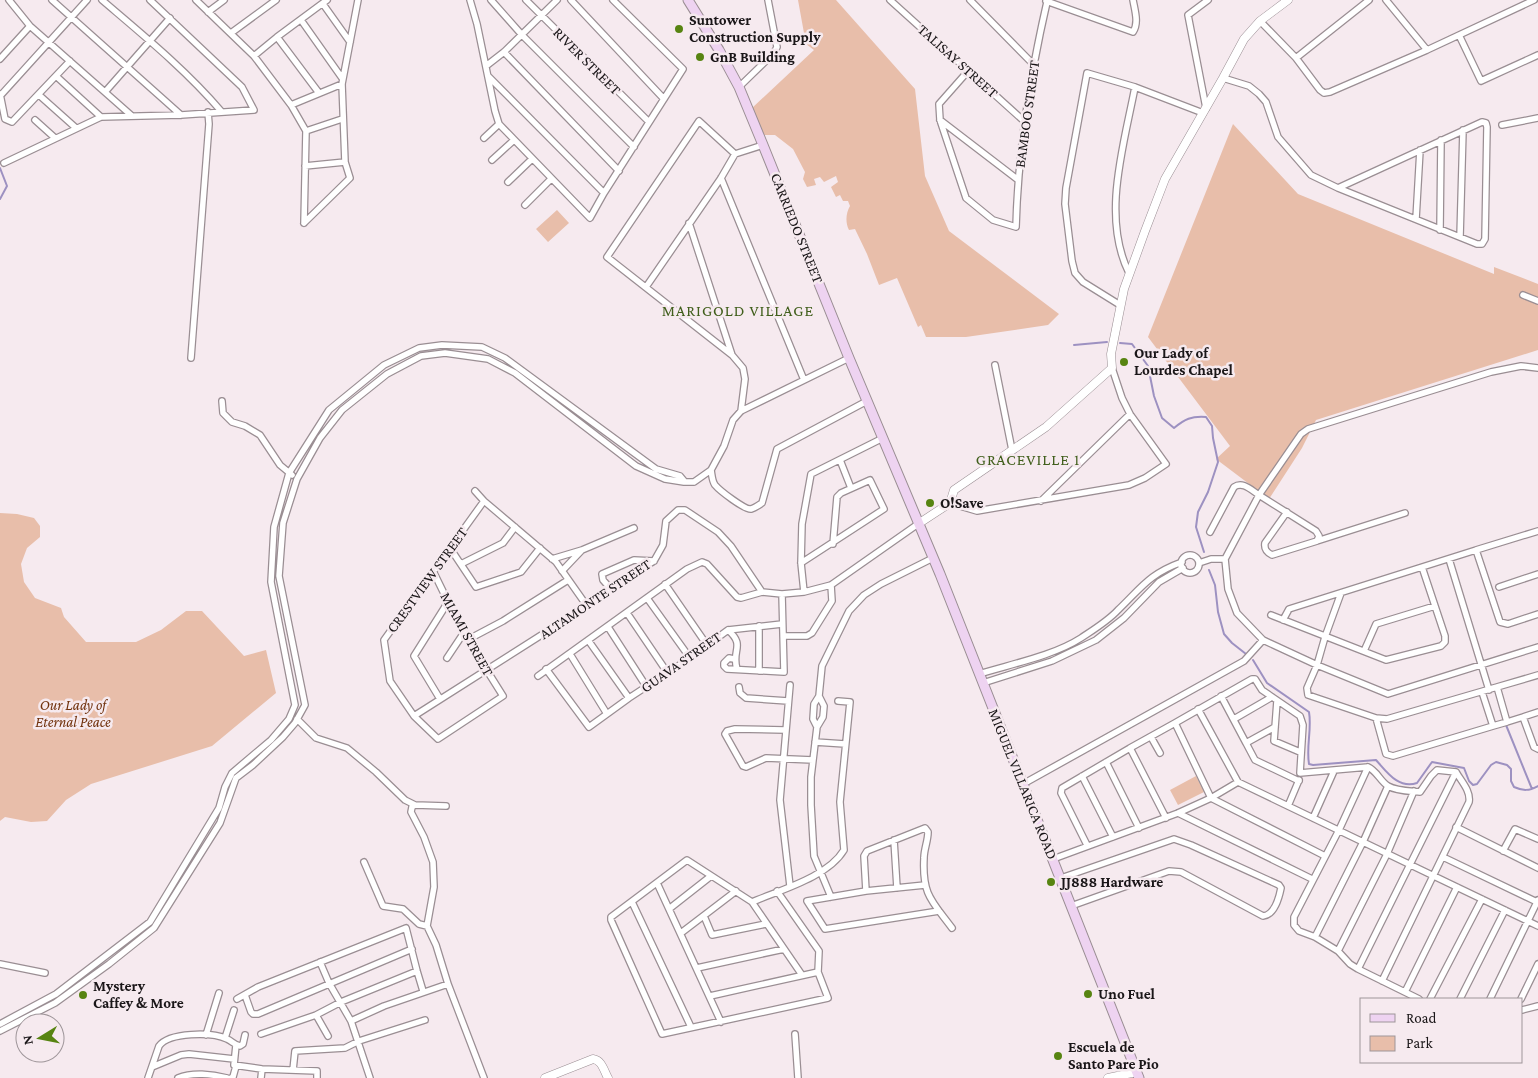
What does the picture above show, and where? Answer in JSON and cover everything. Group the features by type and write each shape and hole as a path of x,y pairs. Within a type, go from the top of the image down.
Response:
{"main road":[{"name":"CARRIEDO STREET","path":"688,0 739,87 849,358 940,574"},
{"name":"MIGUEL VILLARICA ROAD","path":"940,574 1138,1075"}],"street":[{"path":"10,0 30,26 132,116"},
{"path":"52,0 181,114"},
{"path":"70,61 12,122 5,119 1,94 87,0"},
{"path":"102,0 150,41 210,98 221,111"},
{"path":"4,163 101,117 254,110 242,86 150,0"},
{"path":"196,0 254,56 291,105 306,131 304,222 350,178 345,162 342,81 358,0"},
{"path":"208,12 224,0"},
{"path":"231,33 276,0"},
{"path":"470,0 499,124 590,218 683,69 613,0"},
{"path":"491,0 522,35 634,147"},
{"name":"RIVER STREET","path":"526,0 649,122"},
{"path":"486,66 504,52 557,0"},
{"path":"571,0 664,99"},
{"path":"739,87 778,47 768,0"},
{"name":"TALISAY STREET","path":"890,0 1025,122"},
{"path":"970,0 1033,64"},
{"path":"1046,1 1133,32 1137,22 1133,0"},
{"path":"1204,111 1188,15 1208,0"},
{"path":"950,503 977,512 1129,485 1145,478 1166,464 1130,414 1122,398 1112,368 1111,354 1120,305 1129,273 1165,179 1244,39 1260,21 1288,0"},
{"path":"1296,58 1369,0"},
{"path":"1386,0 1427,50"},
{"path":"1260,21 1296,58 1324,93 1427,50 1534,0"},
{"name":"BAMBOO STREET","path":"940,120 966,198 993,220 1016,227 1017,179 1033,64 1046,1"},
{"path":"254,56 325,2 350,42"},
{"path":"105,92 170,18"},
{"path":"301,20 342,81"},
{"path":"0,59 30,26"},
{"path":"1459,35 1481,81 1538,55"},
{"path":"277,37 319,94"},
{"path":"504,52 619,170"},
{"path":"969,70 939,104 940,120 1017,179"},
{"path":"1120,305 1083,282 1075,273 1072,262 1066,213 1066,188 1087,73 1204,111"},
{"path":"56,76 101,117"},
{"path":"488,76 604,193"},
{"path":"1223,78 1249,86 1259,94 1266,102 1278,137 1316,179 1440,230 1477,244 1482,244 1485,239 1488,127 1482,122 1338,188"},
{"path":"291,105 319,94 342,81"},
{"path":"1129,273 1121,252 1115,202 1134,87"},
{"path":"39,95 76,128"},
{"path":"191,358 209,124 208,112"},
{"path":"1502,125 1538,118"},
{"path":"306,131 342,119"},
{"path":"35,120 55,138"},
{"path":"734,154 699,121 607,257 732,355 743,368 745,379 741,411"},
{"path":"484,138 499,124"},
{"path":"1460,237 1463,130"},
{"path":"492,160 514,140"},
{"path":"1440,230 1441,140"},
{"path":"646,287 721,178 734,154 763,145"},
{"path":"1416,220 1420,150"},
{"path":"508,182 532,159"},
{"path":"305,166 345,162"},
{"path":"721,178 804,380"},
{"path":"525,205 551,179"},
{"path":"689,223 732,355"},
{"path":"1523,295 1538,301"},
{"path":"0,1024 56,994 150,922 219,808 225,787 232,774 271,740 289,719 296,705 271,582 274,528 289,473 329,410 384,365 419,348 442,345 482,347 505,358 656,469 680,476 685,482"},
{"path":"419,348 421,356"},
{"path":"0,1031 55,1003 109,964 154,928 220,823 236,778 283,737 305,705 279,576 283,524 296,479 320,438 342,410 388,374 421,356 445,353 488,359 516,373 636,466 665,479 694,482 711,470 724,446 733,420 741,411 849,358"},
{"path":"995,365 1012,450"},
{"path":"1538,368 1521,366 1491,372 1308,429 1301,434 1259,495 1225,559 1228,589 1237,613 1263,640 1317,666 1388,694 1538,647"},
{"path":"538,676 686,569 705,562 737,597 741,598 762,592 782,594 804,592 831,585 950,503 954,490 1046,427 1112,368"},
{"path":"711,470 714,484 718,488 745,508 751,509 756,507 762,503 777,449 867,400"},
{"path":"222,401 223,414 232,422 260,435 280,465 296,479"},
{"path":"1040,500 1130,414"},
{"path":"804,592 801,564 802,524 811,474 883,438"},
{"path":"840,460 850,488"},
{"path":"801,564 833,544 884,509 870,480 850,488 837,497 833,544"},
{"path":"1210,532 1238,484 1243,485 1316,531 1319,536 1317,541"},
{"path":"475,491 484,501 552,559 586,606"},
{"name":"CRESTVIEW STREET","path":"484,501 384,640 390,681 414,716 438,739 503,696"},
{"name":"ALTAMONTE STREET","path":"414,716 654,561 663,545 666,521 678,510 685,510 718,532 731,546 762,592"},
{"path":"1287,512 1265,543 1264,548 1267,552 1272,554 1405,513"},
{"path":"461,564 503,543 515,526"},
{"path":"552,559 582,550 634,528"},
{"path":"1283,620 1289,609 1538,531"},
{"path":"450,548 476,587 521,572 540,548"},
{"path":"562,571 582,550"},
{"path":"1476,550 1500,622 1508,624 1538,614"},
{"path":"983,683 1052,661 1096,640 1124,618 1159,582 1182,565 1184,558 1189,555 1197,558 1199,563 1198,568 1194,572 1186,572 1182,565"},
{"path":"817,727 813,719 814,704 819,696 822,666 845,619 857,602 881,584 933,558"},
{"path":"1199,563 1211,558 1225,559"},
{"path":"1449,559 1489,690"},
{"path":"610,588 603,580 602,574 634,560 654,561"},
{"path":"979,674 1056,650 1080,639 1117,612 1151,578 1164,568 1182,565"},
{"path":"1271,615 1386,660 1441,646 1445,642 1445,636 1422,567"},
{"name":"MIAMI STREET","path":"433,571 486,670 503,696"},
{"path":"1499,586 1538,574"},
{"path":"469,639 512,616 568,580"},
{"path":"665,584 707,645"},
{"path":"783,636 807,636 812,633 832,601 831,585"},
{"path":"1341,593 1325,636 1317,666 1307,688 1308,695 1376,718 1393,718 1538,675"},
{"path":"734,659 729,658 724,663 727,669 784,672 782,594"},
{"path":"647,598 690,658"},
{"path":"440,699 414,656 448,602"},
{"path":"1364,652 1376,624 1435,606"},
{"path":"627,613 667,672"},
{"name":"GUAVA STREET","path":"546,669 589,727 728,630 782,624"},
{"path":"759,626 759,671"},
{"path":"608,627 646,686"},
{"path":"728,630 736,637 738,648 734,659 737,669"},
{"path":"447,658 465,631"},
{"path":"588,640 628,698"},
{"path":"1023,784 1244,661 1263,640"},
{"path":"570,654 607,714"},
{"path":"1087,846 1061,793 1064,786 1198,708 1252,679 1255,680 1262,690 1300,716 1303,725 1299,782 1288,806"},
{"path":"790,685 782,758 780,800 790,886"},
{"path":"739,686 740,693 746,698 788,701"},
{"path":"1497,687 1507,722"},
{"path":"1482,692 1493,726"},
{"path":"819,696 824,706 823,717 817,727 811,777 814,856 832,897"},
{"path":"1221,696 1255,760 1299,782"},
{"path":"1234,719 1275,699"},
{"path":"1275,699 1274,741 1300,752"},
{"path":"752,902 822,872 838,859 845,848 840,802 850,702 838,701"},
{"path":"1198,708 1238,782 1538,926"},
{"path":"1376,718 1386,754 1393,756 1538,712"},
{"path":"1523,717 1534,747 1538,750"},
{"path":"297,719 316,738 347,748 405,800 415,805 446,806"},
{"path":"1175,723 1211,798 1325,856"},
{"path":"1246,744 1275,728"},
{"path":"785,730 735,729 725,733 746,767 766,758 813,760"},
{"path":"1151,737 1160,753"},
{"path":"815,742 846,744"},
{"path":"1130,748 1166,818"},
{"path":"1106,762 1138,828"},
{"path":"1300,773 1368,767 1388,786 1420,792 1437,770 1456,772"},
{"path":"1368,767 1339,830 1312,879 1293,921 1296,929 1315,937 1338,951 1358,970 1417,998"},
{"path":"1313,818 1334,770"},
{"path":"1382,981 1469,802 1470,797 1456,772"},
{"path":"1358,970 1456,772"},
{"path":"1082,776 1113,837"},
{"path":"1053,859 1166,818 1211,798 1238,782"},
{"path":"1315,937 1363,842 1388,786"},
{"path":"1338,951 1387,854 1414,792"},
{"path":"415,805 412,807 412,816 424,836 433,862 434,887 427,926 436,945 448,984 484,1078"},
{"path":"1178,813 1312,879"},
{"path":"1456,827 1538,868"},
{"path":"866,891 864,856 867,851 925,828 928,832 924,858 925,885 932,904 952,928"},
{"path":"1503,851 1515,829 1538,839"},
{"path":"1061,878 1174,839 1191,844 1279,885 1281,888 1270,915 1263,916 1175,870 1072,906"},
{"path":"894,840 897,888"},
{"path":"1443,857 1538,901 1490,998"},
{"path":"777,891 819,951 818,972 827,998 662,1034 610,920 611,917 687,860 752,902 802,976"},
{"path":"364,862 383,906 403,908 419,924 427,926"},
{"path":"669,909 711,876"},
{"path":"657,883 721,1022"},
{"path":"925,885 866,891 807,901 825,929 939,911"},
{"path":"1405,992 1457,887"},
{"path":"681,933 736,891"},
{"path":"1431,998 1482,899"},
{"path":"632,902 690,1027"},
{"path":"1461,998 1505,910"},
{"path":"704,916 712,936 766,924"},
{"path":"238,998 258,987 406,928 424,991"},
{"path":"245,995 252,1012 256,1015 412,949"},
{"path":"697,968 784,949"},
{"path":"320,962 329,983 351,1021 370,1078"},
{"path":"0,964 45,973"},
{"path":"1521,998 1538,964"},
{"path":"261,1034 316,1015 341,1002 417,971"},
{"path":"710,996 818,972"},
{"path":"351,1021 424,991 448,984"},
{"path":"206,1035 219,993"},
{"path":"1523,1010 1538,1006"},
{"path":"225,1038 234,1010"},
{"path":"316,1015 328,1036"},
{"path":"293,1070 295,1051 335,1050 348,1047 359,1041 425,1020"},
{"path":"148,1078 161,1043 178,1036 196,1034 225,1038 236,1046 242,1046 245,1035"},
{"path":"795,1034 798,1078"},
{"path":"178,1078 191,1074 233,1077 236,1066 233,1064 236,1046"},
{"path":"152,1067 189,1054 234,1059"},
{"path":"545,1078 593,1059 600,1062 608,1078"},
{"path":"236,1066 317,1071 317,1078"},
{"path":"260,1078 262,1069"},
{"path":"1108,1078 1138,1075"},
{"path":"188,1078 204,1078"}],"green space":[{"path":"798,0 836,0 915,89 925,176 949,231 1059,314 1048,325 966,337 926,337 921,325 918,327 897,278 879,285 855,229 849,230 846,218 850,206 848,201 843,201 840,195 836,197 831,187 838,182 836,176 824,182 820,177 814,179 816,185 807,187 803,179 805,172 793,149 775,135 764,135 752,108 814,50 806,44"},
{"path":"1233,124 1298,194 1494,274 1494,267 1538,284 1538,350 1316,420 1302,448 1269,499 1216,459 1230,446 1148,337"},
{"path":"557,210 569,223 548,242 536,229"},
{"name":"Our Lady of Eternal Peace","path":"0,513 34,518 40,526 40,537 27,548 21,564 24,582 35,598 61,608 64,617 86,642 136,642 161,630 186,611 202,611 244,656 266,650 276,693 212,746 91,784 66,800 47,821 31,822 5,817 0,821"},
{"path":"1196,776 1204,792 1178,805 1170,790"}],"waterway":[{"path":"0,168 7,186 0,199"},
{"path":"1074,345 1107,342"},
{"path":"1120,343 1132,344 1148,366 1154,396 1162,418 1174,428 1185,420 1196,417 1206,417 1212,426 1218,462 1208,492 1198,512 1196,527 1204,552"},
{"path":"1209,570 1215,585 1218,612 1224,634 1246,654"},
{"path":"1253,660 1267,683 1309,712 1309,764 1376,760 1399,782 1410,784 1417,783 1432,762 1464,768 1469,781 1473,785 1477,784 1491,765 1496,762 1507,765 1511,769 1511,781 1514,787 1526,790 1538,786"},
{"path":"1506,725 1532,789"}],"place":[{"name":"Suntower Construction Supply","path":"679,29"},
{"name":"GnB Building","path":"700,57"},
{"name":"Our Lady of Lourdes Chapel","path":"1124,362"},
{"name":"O!Save","path":"930,503"},
{"name":"JJ888 Hardware","path":"1051,882"},
{"name":"Uno Fuel","path":"1088,994"},
{"name":"Mystery Caffey & More","path":"83,995"},
{"name":"Escuela de Santo Pare Pio","path":"1058,1056"}],"district":[{"name":"MARIGOLD VILLAGE","path":"738,310"},
{"name":"GRACEVILLE 1","path":"1028,459"}]}
